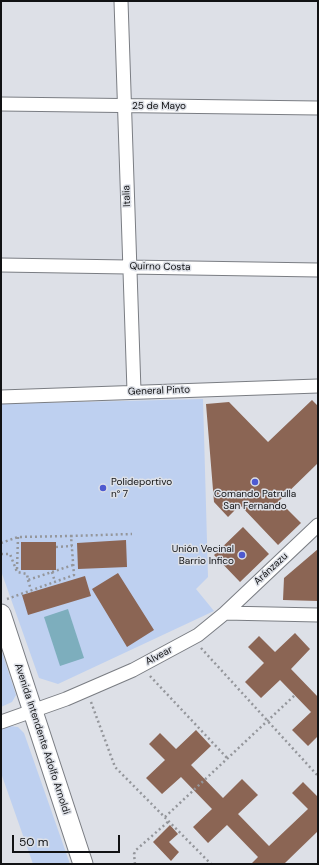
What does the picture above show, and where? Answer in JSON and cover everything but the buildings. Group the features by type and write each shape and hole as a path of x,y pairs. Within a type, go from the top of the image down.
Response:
{"main road":[{"name":"Avenida Intendente Adolfo Arnoldi","path":"1,614 34,710 83,864"}],"street":[{"name":"Italia","path":"121,1 134,391"},
{"name":"25 de Mayo","path":"1,104 318,108"},
{"name":"Quirno Costa","path":"1,265 318,270"},
{"name":"General Pinto","path":"1,397 134,391 318,386"},
{"name":"Aránzazu","path":"225,613 318,525"},
{"path":"225,613 318,615"},
{"name":"Alvear","path":"1,722 87,690 141,666 192,638 225,613"}],"path":[{"path":"1,543 18,538 132,534"},
{"path":"1,601 74,575 71,536"},
{"path":"17,572 18,538"},
{"path":"56,547 72,546"},
{"path":"1,554 10,554 17,572"},
{"path":"28,580 73,565"},
{"path":"17,572 27,574 32,590"},
{"path":"52,572 55,582"},
{"path":"192,638 267,722 318,776"},
{"path":"141,666 228,758"},
{"path":"87,690 115,767 210,864"},
{"path":"165,817 295,696"},
{"path":"134,864 134,854 136,850 169,821"}],"shaded area":[{"name":"Polideportivo n° 7","path":"203,399 208,577 196,589 214,611 58,684 39,678 1,571 1,404"},
{"path":"68,609 84,658 60,666 44,617"},
{"path":"1,649 16,695 12,702 1,707"},
{"path":"10,726 18,727 24,733 70,864 33,864 1,773 1,729"}],"place":[{"name":"Comando Patrulla San Fernando","path":"255,482"},
{"name":"Polideportivo n° 7","path":"103,488"},
{"name":"Unión Vecinal Barrio Infico","path":"242,555"}]}
